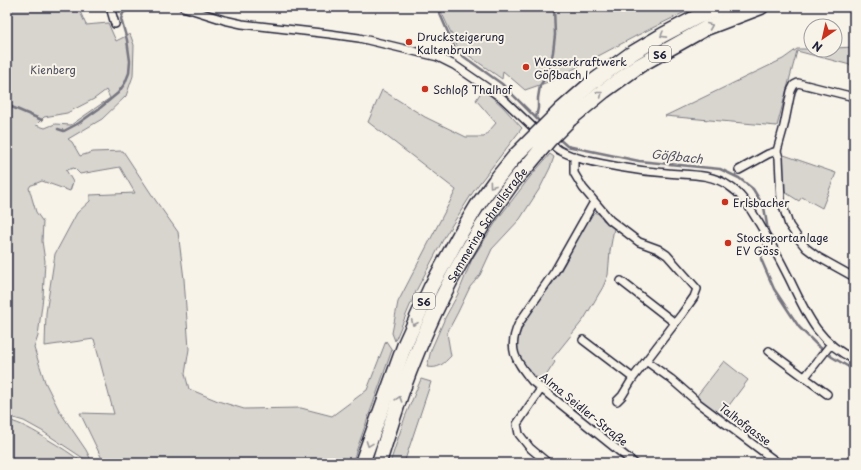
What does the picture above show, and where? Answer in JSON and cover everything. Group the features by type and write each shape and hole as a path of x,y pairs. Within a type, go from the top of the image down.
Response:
{"highway":[{"name":"Semmering Schnellstraße","path":"362,463 405,344 430,287 458,236 495,181 516,155 565,114 594,81 631,54 663,35 697,17 724,7"},
{"name":"Semmering Schnellstraße","path":"379,463 405,384 425,335 460,263 488,216 508,189 549,140 565,114 604,91 640,65 706,28 761,7"}],"street":[{"path":"110,7 115,24"},
{"path":"183,7 224,20 359,38 438,57 454,65 502,98 527,123 557,149 594,162 666,173 706,176 731,183 743,199 762,230 817,330 829,346 854,359"},
{"path":"854,96 798,83 794,85 791,91 777,151 779,158 781,200 789,225 806,248 818,257 854,277"},
{"path":"739,170 768,154 777,151"},
{"path":"574,156 574,172 583,188 610,220 639,242 658,249 666,255 697,289 694,297 617,401"},
{"name":"Alma Seidler-Straße","path":"594,202 555,271 525,314 515,333 513,344 515,356 520,366 541,389 634,463"},
{"path":"621,281 675,323"},
{"path":"582,340 633,378"},
{"path":"805,377 829,346"},
{"path":"769,351 827,394"},
{"name":"Talhofgasse","path":"646,361 778,463"},
{"path":"541,389 517,424 519,434 530,448 548,463"}],"green space":[{"name":"Kienberg","path":"7,7 78,7 86,25 108,23 116,41 130,34 134,45 133,76 126,96 102,119 68,139 72,142 80,156 93,152 123,151 178,232 184,279 189,349 185,374 189,389 218,401 244,409 301,408 332,416 367,390 386,341 392,350 352,463 104,463 80,413 114,414 94,339 45,346 46,313 55,254 77,213 90,201 90,195 135,193 120,167 80,174 74,168 66,170 73,182 70,191 42,181 31,185 29,188 36,212 43,222 42,241 45,261 43,297 38,336 34,348 45,382 60,412 86,450 91,460 86,460 24,421 7,416","holes":["106,90 110,98 71,125 55,124 45,128 36,125 44,117 67,113 94,99"]},
{"path":"435,7 695,7 551,81 525,90 503,71 502,79 458,48 440,9"},
{"path":"854,47 854,66 824,58 843,58 843,48"},
{"path":"797,49 803,49 803,53 797,51 777,126 665,116 783,59"},
{"path":"483,89 503,107 522,128 475,189 445,236 417,289 395,341 392,333 398,302 456,190 368,122 382,90 425,117 466,137 484,137 496,123 476,100"},
{"path":"550,154 554,157 540,188 520,219 492,249 480,275 470,287 447,333 451,356 438,367 427,367 431,350 445,318 458,294 472,259 500,216"},
{"path":"781,154 836,173 822,208 802,197 799,201 783,191"},
{"path":"592,212 600,215 603,220 614,228 608,275 603,287 584,319 552,359 555,362 542,382 526,367 518,353 517,348 520,332 534,308 560,271"},
{"path":"724,361 748,380 721,416 696,397"},
{"path":"421,379 431,382 404,463 390,463 405,417"},
{"path":"7,420 32,430 83,463 7,463"}],"waterway":[{"path":"58,129 64,131 79,123 118,93 125,83 129,73 130,61 127,40 121,19 123,13 134,7"},
{"name":"Gößbach","path":"437,7 456,51 502,84 541,123"},
{"path":"536,118 540,86 549,71 553,52 555,35 554,7"},
{"path":"7,105 42,120"},
{"name":"Gößbach","path":"558,138 567,146 639,161 720,169 739,178 753,189 764,207 768,231 767,233"},
{"name":"Gößbach","path":"766,238 761,259 774,289 799,327 817,345 832,357 854,370"}],"place":[{"name":"Drucksteigerung Kaltenbrunn","path":"409,42"},
{"name":"Wasserkraftwerk Gößbach I","path":"526,67"},
{"name":"Schloß Thalhof","path":"425,89"},
{"name":"Erlsbacher","path":"725,202"},
{"name":"Stocksportanlage EV Göss","path":"728,243"}]}
